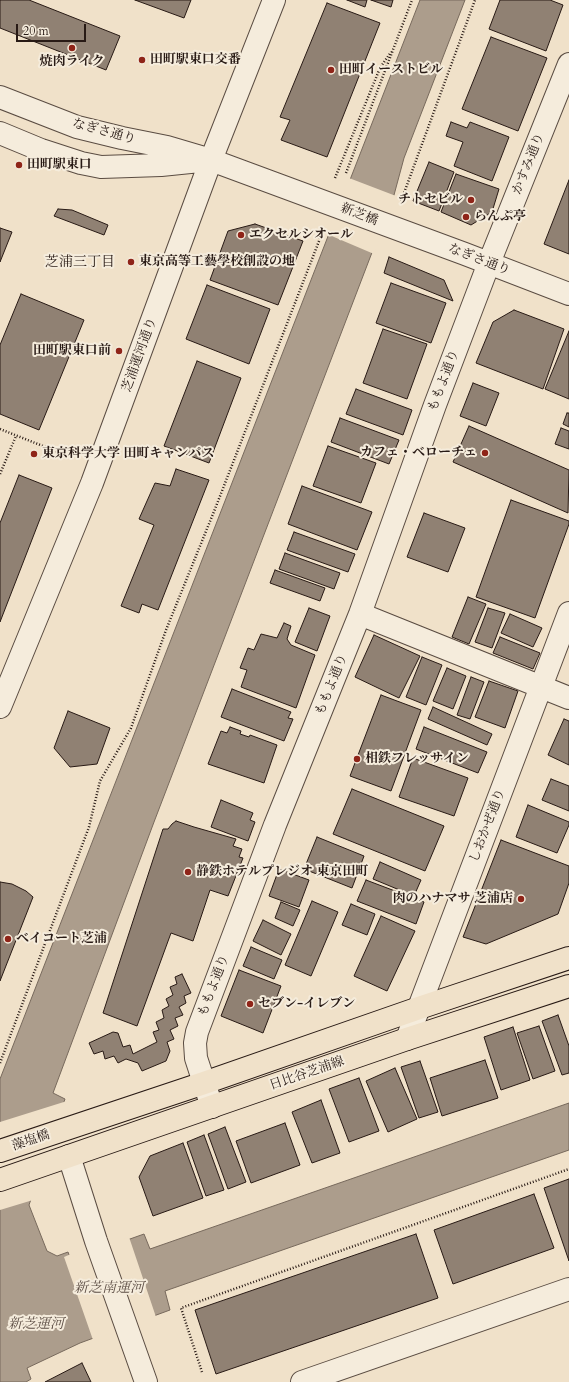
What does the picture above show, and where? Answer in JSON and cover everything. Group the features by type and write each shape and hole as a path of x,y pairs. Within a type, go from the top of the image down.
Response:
{"main road":[{"name":"日比谷芝浦線","path":"62,1131 569,958"},
{"name":"日比谷芝浦線","path":"46,1164 407,1039 569,986"},
{"name":"藻塩橋","path":"0,1151 62,1131"},
{"name":"藻塩橋","path":"0,1180 46,1164"}],"street":[{"name":"芝浦運河通り","path":"0,707 92,483 211,160 274,0"},
{"name":"かすみ通り","path":"489,263 569,64"},
{"name":"なぎさ通り","path":"0,97 77,126 122,138 167,147 211,160 328,203"},
{"name":"なぎさ通り","path":"0,134 41,150 81,163 101,167 161,165 211,160"},
{"name":"新芝橋","path":"328,203 389,226"},
{"name":"なぎさ通り","path":"389,226 569,294"},
{"name":"ももよ通り","path":"212,1107 196,1058 195,1043 197,1032 275,824 360,614 434,405 489,263"},
{"name":"しおかぜ通り","path":"407,1039 569,613"},
{"path":"360,614 569,698"},
{"path":"69,1156 96,1241 146,1382"},
{"path":"302,1382 569,1289"}],"path":[{"path":"346,173 412,0"},
{"path":"400,204 475,0"},
{"path":"335,178 380,68 394,48"},
{"path":"0,1063 89,827 100,781 131,728 166,630 215,509 321,236"},
{"path":"0,429 73,458"},
{"path":"0,474 16,436"},
{"path":"202,1372 181,1308 569,1169"}],"water":[{"name":"新芝運河","path":"420,0 465,0 404,158 394,195 154,822 53,1093 65,1099 29,1205 47,1251 57,1256 68,1252 71,1260 144,1234 150,1249 569,1103 569,1150 165,1291 170,1310 80,1343 27,1368 31,1379 26,1382 0,1382 0,1079"}],"pier":[{"path":"349,178 396,196 374,254 327,234"},
{"path":"67,1101 33,1200 0,1210 0,1122"},
{"path":"129,1237 156,1317 93,1340 64,1257 71,1254 72,1257"}],"building":[{"path":"0,0 29,0 120,36 106,70 0,28"},
{"path":"135,0 191,0 184,18"},
{"path":"347,0 367,0 365,7"},
{"path":"371,0 393,0 391,7"},
{"path":"500,0 550,0 563,5 546,51 489,29"},
{"name":"田町イーストビル","path":"327,3 380,23 327,157 281,140 290,120 280,117"},
{"path":"491,37 547,58 518,131 462,109"},
{"path":"451,122 467,128 470,122 509,137 492,181 454,166 463,142 446,136"},
{"path":"429,162 454,172 439,211 413,201"},
{"name":"チトセビル","path":"456,174 499,189 492,212 471,225 441,212"},
{"path":"569,180 569,254 544,244"},
{"path":"58,209 72,210 108,225 104,235 54,216"},
{"path":"255,224 303,241 278,305 210,280 228,231"},
{"path":"0,228 12,232 0,262"},
{"path":"389,257 444,280 453,301 384,273"},
{"path":"391,283 446,303 431,343 376,323"},
{"path":"207,285 270,309 249,364 186,339"},
{"path":"21,294 84,320 39,430 0,414 0,345"},
{"path":"514,310 564,329 543,389 476,363 493,322"},
{"path":"383,329 427,344 407,399 363,383"},
{"path":"569,331 569,399 545,389"},
{"path":"197,361 241,378 209,463 164,446"},
{"path":"473,383 499,393 486,426 460,416"},
{"path":"356,389 412,410 403,435 346,414"},
{"path":"567,413 569,413 569,427 563,424"},
{"path":"340,418 399,440 389,464 331,442"},
{"path":"469,426 569,470 568,513 453,462"},
{"path":"561,428 569,431 569,449 555,444"},
{"path":"328,446 376,463 361,503 313,486"},
{"path":"176,469 209,480 158,610 142,604 139,613 121,606 154,525 139,519 155,483 170,486"},
{"path":"19,475 52,488 0,622 0,523"},
{"path":"302,486 372,512 357,550 288,524"},
{"path":"511,500 569,521 535,618 476,597"},
{"path":"424,513 465,528 448,572 407,557"},
{"path":"294,532 355,554 348,572 287,550"},
{"path":"285,553 340,573 334,589 279,569"},
{"path":"275,570 325,588 320,601 270,583"},
{"path":"468,597 486,604 469,644 452,637"},
{"path":"309,608 330,616 317,651 295,642"},
{"path":"488,608 505,613 492,648 475,642"},
{"path":"510,614 542,628 533,647 501,633"},
{"path":"284,623 291,626 287,639 291,645 315,655 296,708 241,687 247,670 240,668 248,648 254,650 261,634 277,638"},
{"path":"374,635 420,656 399,698 355,677"},
{"path":"500,637 540,653 533,669 493,653"},
{"path":"422,657 442,665 426,705 406,697"},
{"path":"447,668 466,676 453,709 433,701"},
{"path":"471,677 484,682 470,719 457,715"},
{"path":"489,681 518,691 505,728 475,717"},
{"path":"232,689 291,712 288,718 293,719 284,741 221,717"},
{"path":"381,695 421,710 391,791 350,776"},
{"path":"433,707 492,734 487,745 428,719"},
{"path":"68,711 110,728 97,764 70,767 54,748"},
{"path":"564,719 569,721 569,765 548,755"},
{"path":"230,727 241,731 240,734 249,737 250,735 277,745 264,783 208,764 221,731 227,733"},
{"path":"424,727 487,752 478,773 416,749"},
{"path":"413,758 468,778 454,816 399,797"},
{"path":"551,779 569,786 569,811 542,800"},
{"path":"352,789 444,826 425,871 333,834"},
{"path":"221,800 253,813 250,820 255,822 248,841 211,827"},
{"path":"528,805 569,822 557,853 516,837"},
{"path":"176,821 236,839 233,846 242,849 239,857 243,858 228,896 210,890 193,941 171,933 137,1026 103,1013 163,829 168,829"},
{"path":"317,837 364,856 352,888 304,869"},
{"name":"肉のハナマサ 芝浦店","path":"501,840 569,866 569,883 558,914 486,944 463,937"},
{"path":"380,862 421,880 414,896 373,879"},
{"path":"279,869 309,880 299,907 269,896"},
{"path":"366,880 424,902 416,924 357,901"},
{"name":"ベイコート芝浦","path":"0,882 12,884 26,891 33,897 0,981"},
{"path":"312,901 338,912 311,976 285,965"},
{"path":"281,902 300,910 293,926 275,918"},
{"path":"351,904 375,914 367,935 342,925"},
{"path":"381,916 415,931 387,991 354,976"},
{"path":"263,920 291,934 281,955 253,941"},
{"path":"251,947 282,960 274,979 243,966"},
{"path":"239,970 281,986 263,1033 221,1016"},
{"path":"182,974 191,993 184,996 186,1003 179,1007 183,1015 175,1018 178,1026 170,1030 174,1039 167,1042 170,1051 166,1061 142,1071 138,1063 126,1059 118,1063 114,1056 105,1059 103,1051 94,1054 89,1043 113,1032 118,1033 123,1047 130,1045 133,1054 157,1042 153,1032 159,1030 156,1022 164,1018 162,1010 169,1006 166,999 173,995 170,987 177,984 175,977"},
{"path":"558,1015 569,1046 569,1073 562,1075 542,1021"},
{"path":"539,1026 555,1071 533,1079 517,1033"},
{"path":"513,1027 530,1080 501,1090 484,1037"},
{"path":"485,1060 498,1098 442,1116 430,1078"},
{"path":"420,1061 438,1112 419,1118 401,1067"},
{"path":"395,1068 417,1119 388,1132 366,1081"},
{"path":"359,1078 379,1131 349,1142 329,1089"},
{"path":"321,1100 340,1153 312,1163 292,1112"},
{"path":"285,1123 300,1165 251,1183 236,1141"},
{"path":"225,1127 246,1182 228,1189 208,1134"},
{"path":"204,1135 224,1190 206,1196 187,1142"},
{"path":"183,1143 203,1198 153,1216 139,1177 150,1156"},
{"path":"569,1179 569,1261 544,1188"},
{"path":"534,1194 554,1248 453,1284 434,1230"},
{"path":"416,1234 438,1298 216,1374 195,1310"},
{"path":"82,1363 91,1382 45,1382"}],"place":[{"name":"焼肉ライク","path":"72,48"},
{"name":"田町駅東口交番","path":"142,60"},
{"name":"田町イーストビル","path":"331,70"},
{"name":"田町駅東口","path":"19,165"},
{"name":"チトセビル","path":"471,200"},
{"name":"らんぷ亭","path":"466,217"},
{"name":"エクセルシオール","path":"241,235"},
{"name":"東京高等工藝學校創設の地","path":"131,262"},
{"name":"田町駅東口前","path":"119,351"},
{"name":"カフェ・ベローチェ","path":"485,453"},
{"name":"東京科学大学 田町キャンパス","path":"34,454"},
{"name":"相鉄フレッサイン","path":"357,759"},
{"name":"静鉄ホテルプレジオ 東京田町","path":"188,872"},
{"name":"肉のハナマサ 芝浦店","path":"521,899"},
{"name":"ベイコート芝浦","path":"8,939"},
{"name":"セブン-イレブン","path":"250,1004"}],"district":[{"name":"芝浦三丁目","path":"80,263"}],"water label":[{"name":"新芝南運河","path":"109,1289"}]}
